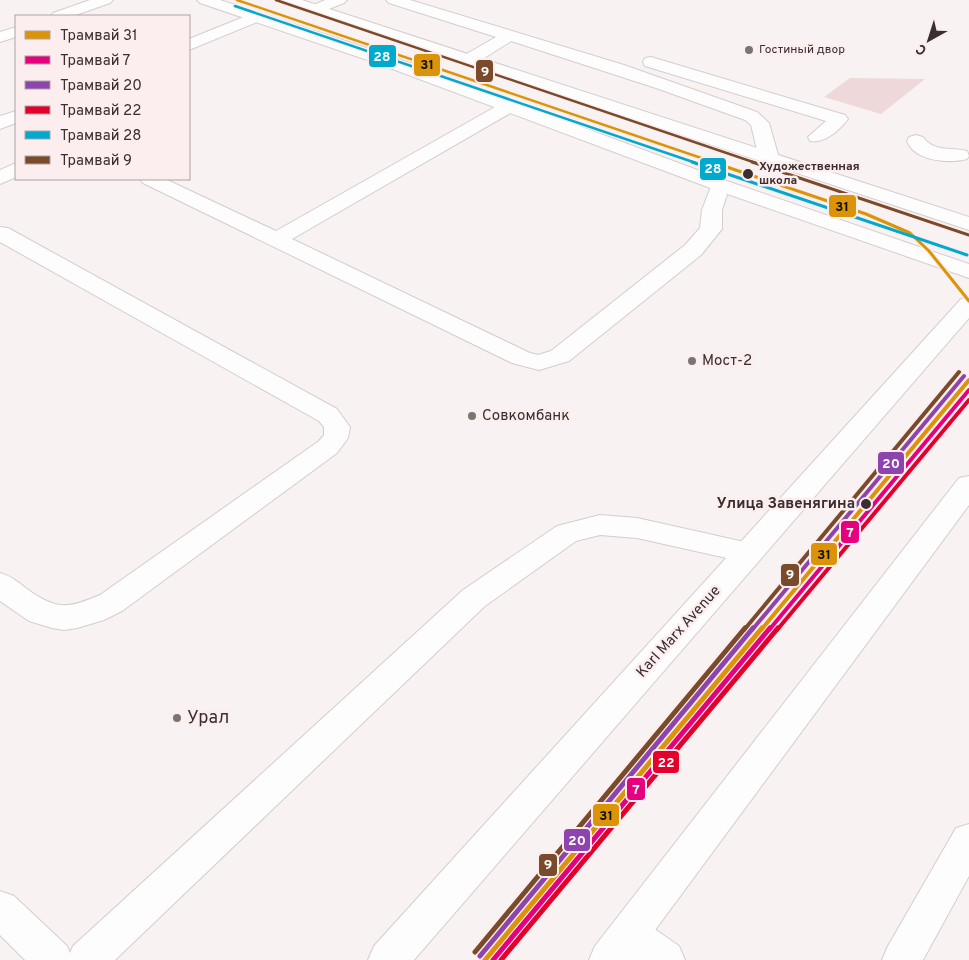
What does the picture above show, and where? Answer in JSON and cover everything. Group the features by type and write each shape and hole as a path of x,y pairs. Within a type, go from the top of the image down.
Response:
{"main road":[{"path":"62,15 105,0"},
{"path":"205,0 386,60 720,185 969,271"},
{"path":"287,0 969,224"},
{"path":"316,10 339,0"},
{"path":"394,0 507,37 586,59 751,116 760,123 769,158"},
{"path":"190,45 256,17"},
{"path":"0,37 15,32"},
{"path":"469,60 507,37"},
{"path":"586,59 602,50 612,50 839,119 817,137"},
{"path":"0,106 15,114"},
{"path":"276,240 508,107"},
{"path":"0,123 15,115"},
{"path":"916,141 918,146 946,156 954,157 960,155"},
{"path":"0,178 15,170"},
{"path":"152,180 521,358 539,363 560,356 693,250 711,229 712,210 720,185"},
{"path":"0,233 328,415 336,421 339,430 337,439 328,447 111,603 91,613 68,618 47,616 30,609 0,584"},
{"name":"Karl Marx Avenue","path":"388,960 969,304"},
{"path":"665,960 619,947 969,485"},
{"path":"87,960 474,598 567,533 600,525 637,528 749,553"},
{"path":"902,960 969,840"},
{"path":"0,909 54,960"}],"shaded area":[{"path":"850,78 925,79 881,114 824,97"}],"tram line":[{"name":"31","path":"237,0 866,214 910,233 929,251 969,301"},
{"name":"9","path":"276,0 969,235"},
{"name":"28","path":"235,6 967,255"},
{"name":"9","path":"475,952 959,372"},
{"name":"20","path":"480,956 964,376"},
{"name":"31","path":"485,960 969,380"},
{"name":"7","path":"493,960 969,390"},
{"name":"22","path":"501,960 969,400"}],"place":[{"name":"Гостиный двор","path":"749,50"},
{"name":"Художественная школа","path":"748,174"},
{"name":"Мост-2","path":"692,361"},
{"name":"Совкомбанк","path":"472,416"},
{"name":"Улица Завенягина","path":"866,504"},
{"name":"Урал","path":"177,718"}]}
